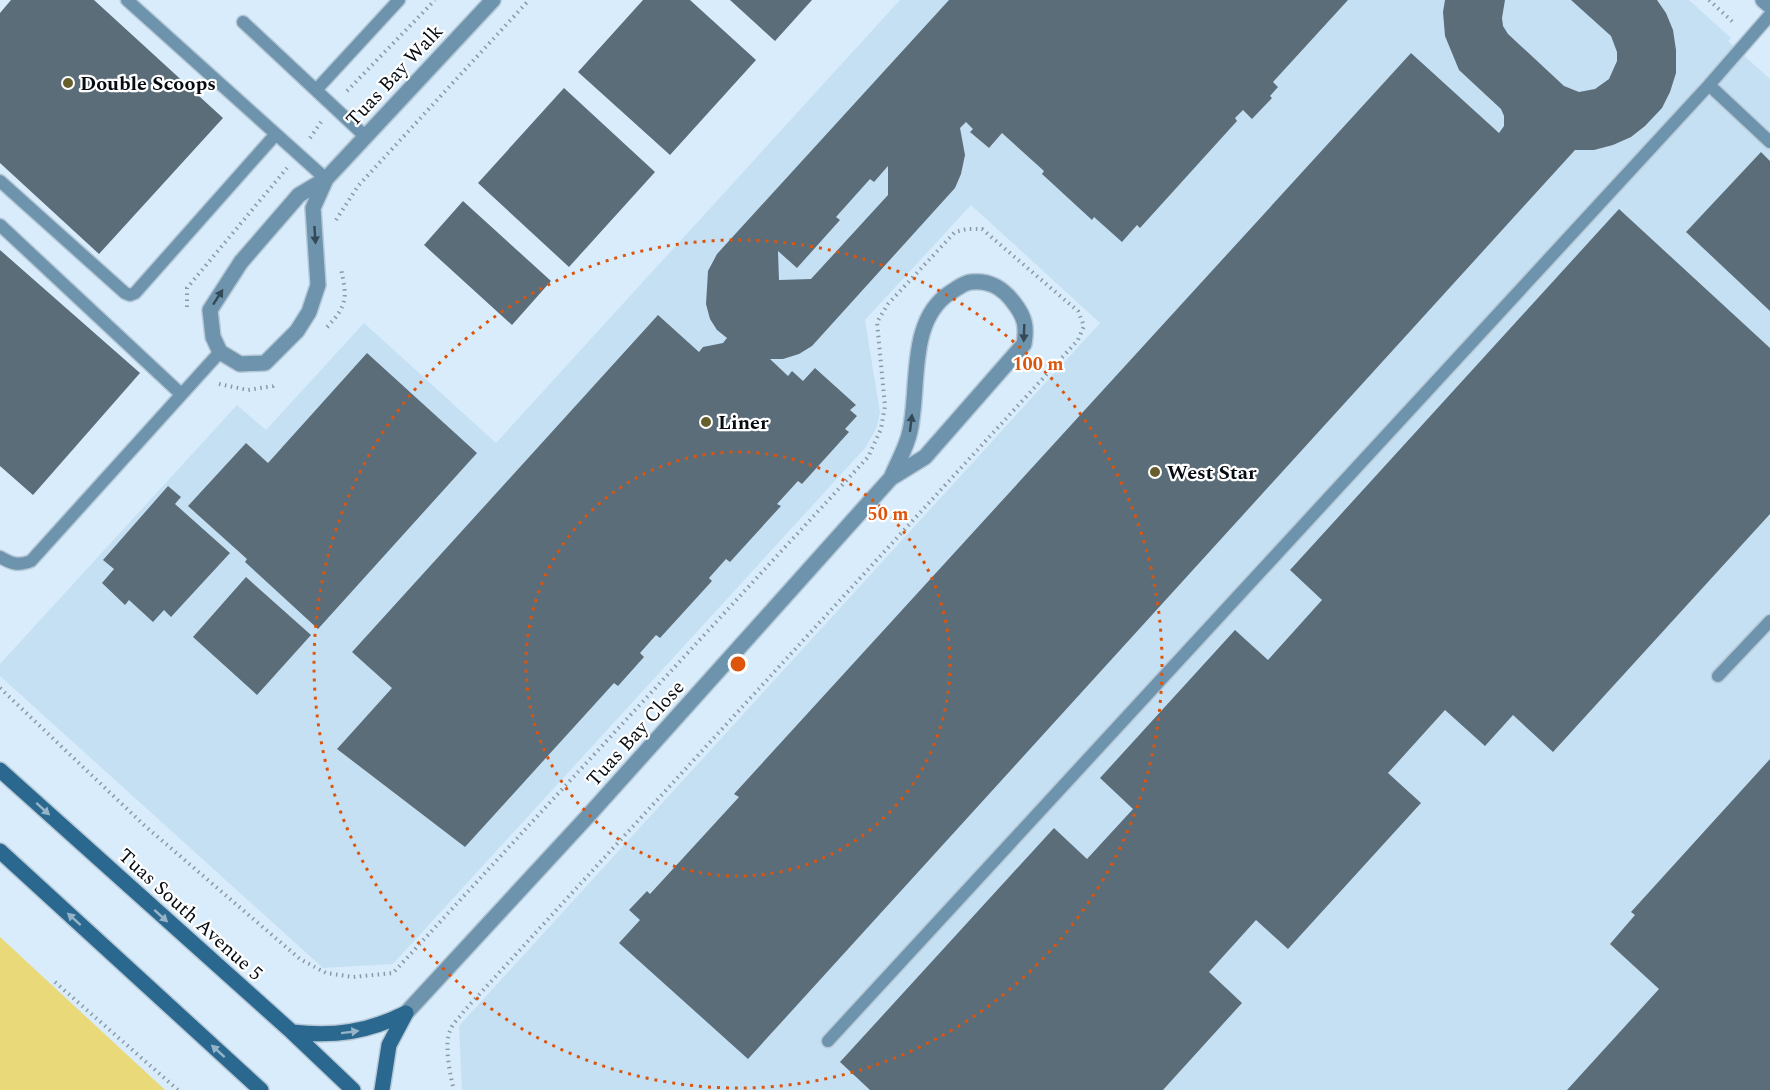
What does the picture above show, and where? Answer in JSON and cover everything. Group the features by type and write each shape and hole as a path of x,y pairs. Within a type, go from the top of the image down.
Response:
{"street":[{"name":"Tuas Bay Walk","path":"326,179 313,208 318,285 309,312 297,331 265,363 240,364 220,352 213,337 210,310 241,262 299,195 326,179 493,0"},
{"path":"1763,0 1770,6"},
{"name":"Tuas Bay Close","path":"406,1013 588,816 891,478 925,458 1024,344 1027,330 1023,315 1007,294 996,285 981,281 966,282 938,300 925,328 917,355 910,432 891,478"},
{"name":"Tuas South Avenue 5","path":"0,770 292,1032 353,1090"},
{"path":"0,851 261,1090"},
{"path":"292,1032 318,1035 360,1030 381,1025 406,1013"},
{"path":"382,1090 390,1045 406,1013"}],"lane":[{"path":"127,0 326,179"},
{"path":"316,90 399,0"},
{"path":"828,1041 1709,85 1770,15"},
{"path":"243,22 366,137"},
{"path":"1709,85 1770,142"},
{"path":"0,181 124,293 130,295 135,293 276,134"},
{"path":"0,225 181,394"},
{"path":"0,557 13,564 32,561 220,352"},
{"path":"1718,676 1770,621"}],"path":[{"path":"0,688 145,826 300,959 326,973 353,977 393,973 868,457 881,429 885,406 877,322 888,304 955,232 982,229 1066,300 1078,311 1084,326 1078,340 464,1011 450,1030 448,1040 450,1076 454,1090"},
{"path":"55,982 178,1090"}],"shaded area":[{"path":"900,0 1689,0 1731,38 1728,41 1770,79 1770,1090 462,1090 459,1026 1100,323 971,205 865,320 880,413 876,429 865,448 393,964 323,968 0,676 0,664 237,405 266,430 364,323 496,443"},
{"path":"0,937 165,1090 0,1090"}],"building":[{"path":"11,0 94,0 223,118 99,254 0,163 0,13"},
{"path":"643,0 690,0 756,60 670,155 578,72"},
{"path":"730,0 812,0 775,41"},
{"name":"Liner","path":"949,0 1348,0 1273,82 1278,87 1270,96 1272,98 1252,119 1243,110 1235,118 1237,121 1140,228 1137,225 1122,242 1094,217 1092,220 1042,174 1044,171 1002,133 989,148 970,132 973,129 966,122 960,128 965,155 955,188 812,346 799,354 783,359 770,359 788,376 792,371 803,381 815,368 856,405 850,410 857,416 845,429 849,432 802,484 798,481 777,504 781,506 730,562 726,559 709,578 712,581 660,638 656,635 640,653 644,657 618,686 614,683 465,847 337,749 392,688 352,652 658,315 699,352 703,347 723,343 727,338 717,330 710,319 706,304 708,271 717,254","holes":["888,166 888,195 811,279 779,280 778,251 797,268 840,220 836,217 870,179 874,182"]},
{"name":"West Star","path":"1445,0 1505,0 1502,18 1503,26 1508,34 1564,86 1579,92 1595,89 1609,79 1617,61 1617,52 1611,36 1571,0 1657,0 1666,13 1673,30 1676,50 1676,73 1670,92 1662,108 1631,137 1594,150 1575,150 748,1059 619,943 640,920 629,910 647,891 650,894 739,797 734,794 1411,53 1499,133 1504,126 1501,109 1459,70 1445,36 1443,12"},
{"path":"564,88 655,172 569,267 478,183"},
{"path":"1761,152 1770,161 1770,311 1686,232"},
{"path":"463,201 551,281 512,325 424,245"},
{"path":"1619,209 1770,348 1770,514 1553,752 1513,715 1485,746 1445,710 1388,773 1421,803 1288,949 1256,920 1209,972 1242,1003 1163,1090 870,1090 840,1062 1054,828 1087,859 1133,809 1100,778 1235,630 1268,660 1322,600 1290,570"},
{"path":"0,250 140,373 33,495 0,466"},
{"path":"367,353 477,453 318,629 245,562 247,559 188,506 246,443 268,463"},
{"path":"168,486 181,497 175,504 230,553 171,617 164,610 153,622 129,600 125,605 102,583 114,569 103,560"},
{"path":"246,577 311,635 257,695 193,637"},
{"path":"1770,759 1770,1090 1567,1090 1659,989 1610,944 1635,915 1631,912"}],"place":[{"name":"Double Scoops","path":"68,83"},
{"name":"Liner","path":"706,422"},
{"name":"West Star","path":"1155,472"}]}
